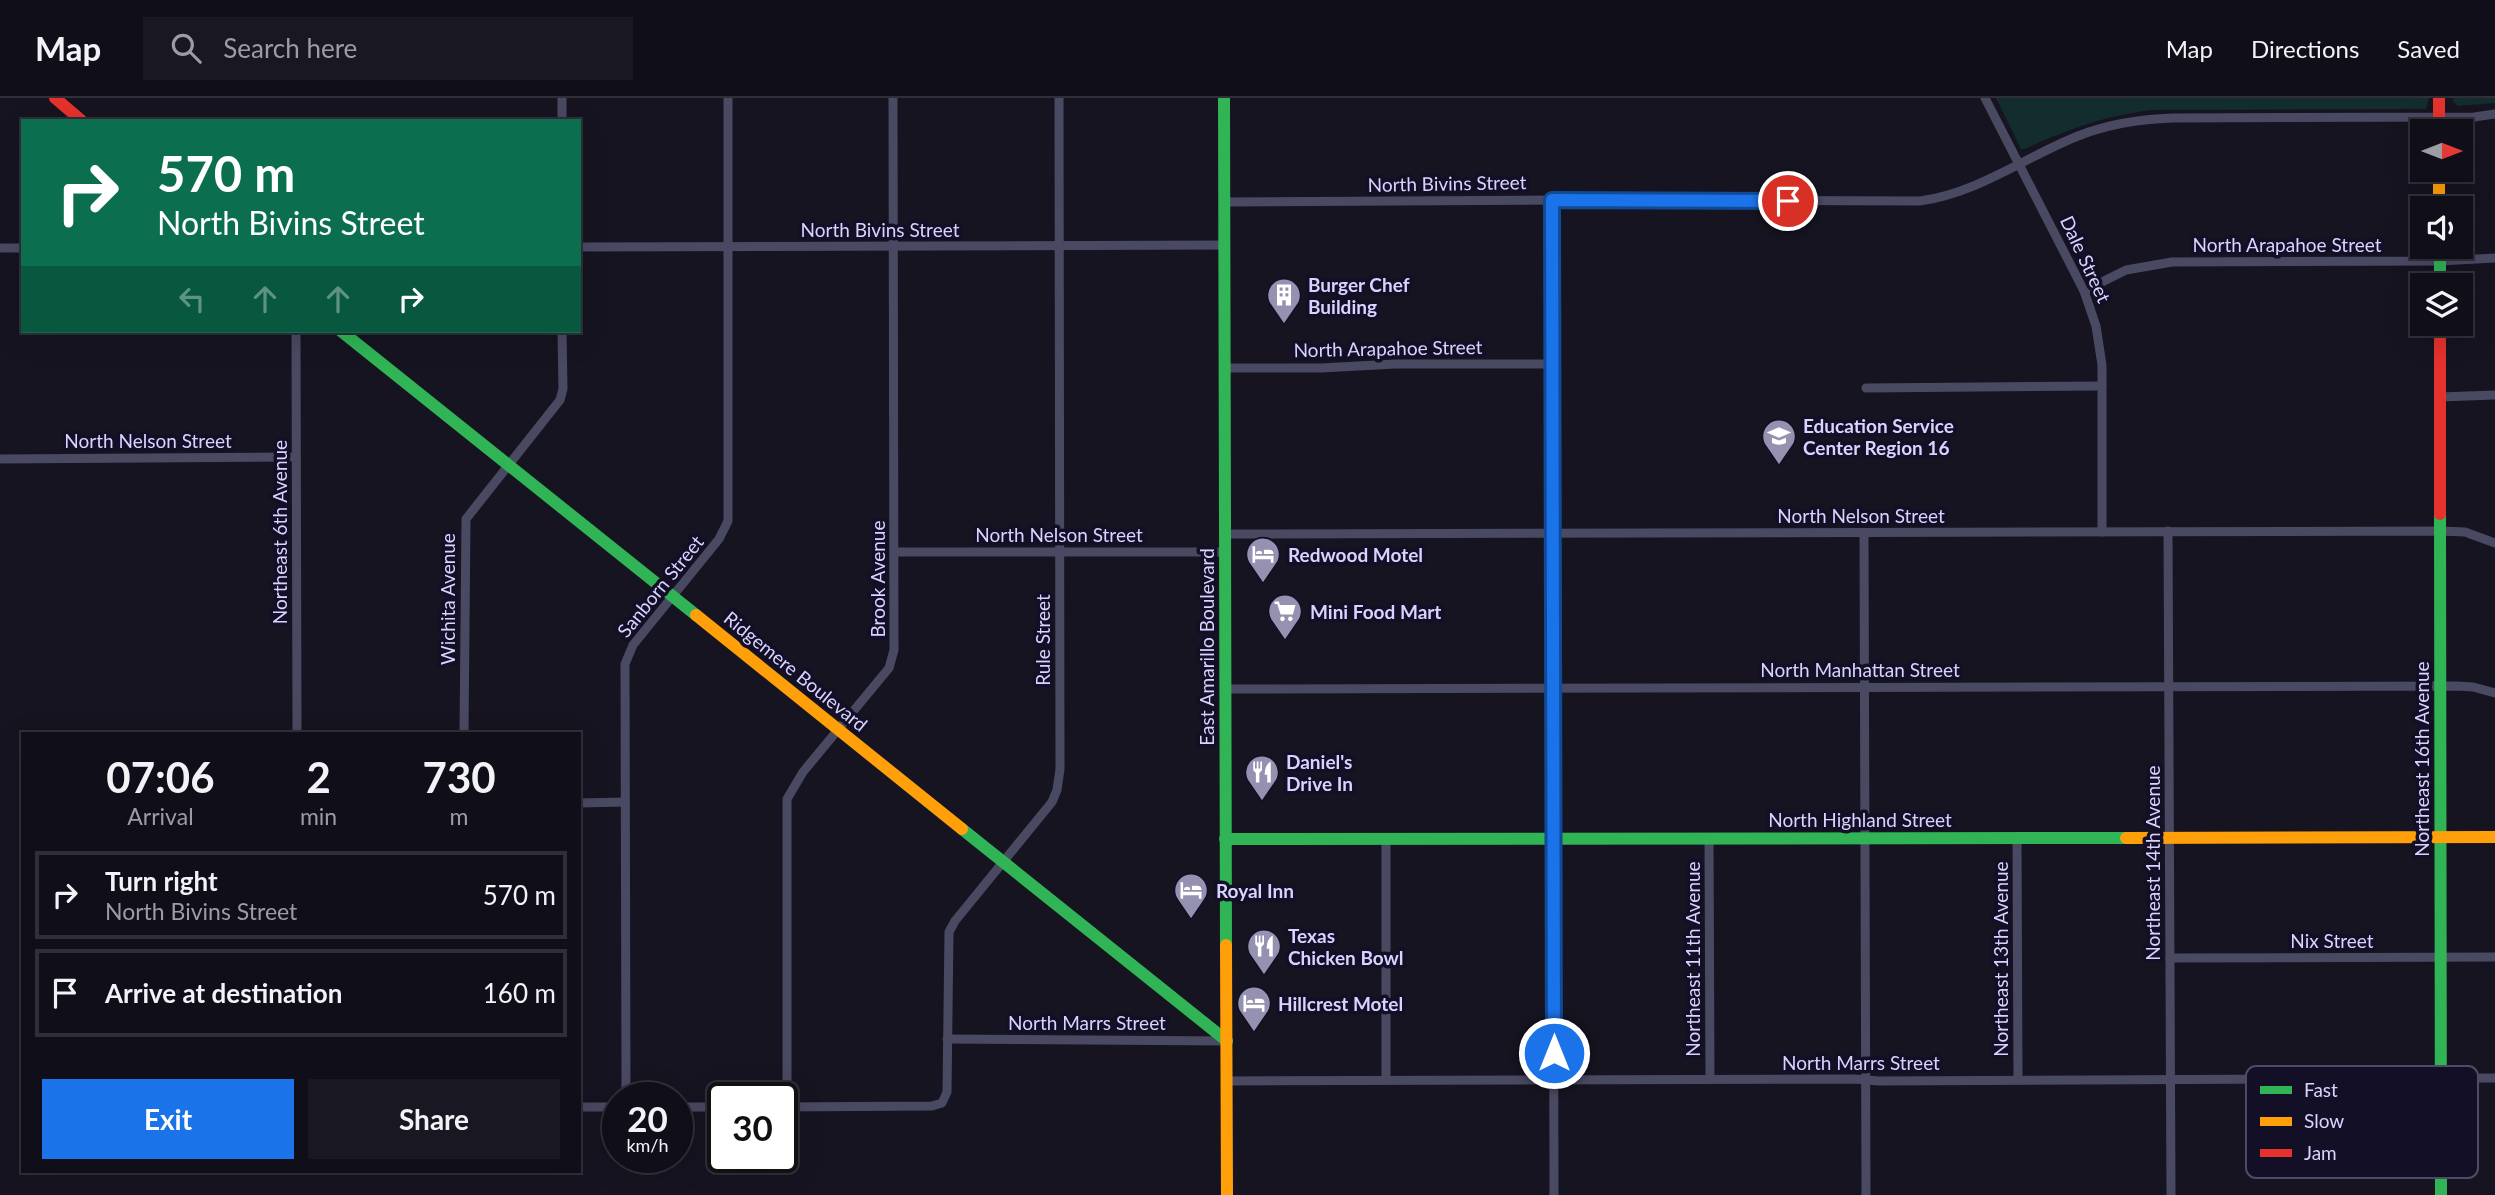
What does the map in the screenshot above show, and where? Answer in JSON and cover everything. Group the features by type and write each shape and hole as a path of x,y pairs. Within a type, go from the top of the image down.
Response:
{"main road":[{"name":"East Amarillo Boulevard","path":"1224,98 1227,1195"},
{"path":"2439,98 2439,117"},
{"path":"57,99 80,119"},
{"path":"2440,261 2440,273"},
{"name":"Ridgemere Boulevard","path":"344,333 1227,1041"},
{"name":"Northeast 16th Avenue","path":"2440,336 2441,1066"},
{"name":"North Highland Street","path":"1225,839 2495,837"}],"street":[{"path":"562,98 562,119"},
{"name":"Sanborn Street","path":"626,1082 625,664 633,645 719,539 728,521 728,98"},
{"name":"Brook Avenue","path":"785,1082 787,799 791,788 892,662 895,641 893,98"},
{"name":"Rule Street","path":"798,1107 937,1106 946,1099 949,932 955,921 1052,802 1059,782 1059,98"},
{"name":"Dale Street","path":"1985,98 2084,291 2096,326 2101,347 2102,532"},
{"name":"North Bivins Street","path":"1224,202 1920,201 1969,189 2082,135 2113,125 2149,120 2474,117 2495,114"},
{"path":"1552,200 1554,1195"},
{"name":"North Bivins Street","path":"581,247 1224,245"},
{"path":"0,248 21,248"},
{"name":"North Arapahoe Street","path":"2084,291 2126,270 2172,262 2440,261 2495,258"},
{"name":"Northeast 6th Avenue","path":"296,333 297,732"},
{"name":"Wichita Avenue","path":"464,732 465,523 471,511 562,395 562,333"},
{"name":"North Arapahoe Street","path":"1225,369 1321,368 1406,363 1552,364"},
{"path":"1866,388 2102,386"},
{"path":"2440,397 2495,395"},
{"name":"North Nelson Street","path":"0,459 296,457"},
{"name":"Northeast 14th Avenue","path":"2168,531 2171,1195"},
{"name":"North Nelson Street","path":"1225,534 2440,531 2475,534 2495,543"},
{"path":"1864,533 1866,1195"},
{"name":"North Nelson Street","path":"894,552 1225,552"},
{"name":"North Manhattan Street","path":"1225,689 2441,686 2473,687 2495,693"},
{"path":"581,803 625,802"},
{"name":"Northeast 11th Avenue","path":"1709,838 1710,1079"},
{"path":"1386,839 1386,1079"},
{"name":"Northeast 13th Avenue","path":"2017,839 2018,1080"},
{"name":"Nix Street","path":"2170,958 2495,957"},
{"name":"North Marrs Street","path":"947,1040 1227,1041"},
{"name":"North Marrs Street","path":"1227,1080 2246,1079"},
{"path":"581,1107 602,1107"}],"green space":[{"path":"1996,98 2429,98 2426,109 2151,110 2086,124 2021,149"},
{"path":"2453,98 2495,98 2495,103 2458,106"}],"traffic: fast":[{"path":"1224,98 1226,945"},
{"path":"2440,259 2440,273"},
{"path":"344,333 696,615"},
{"path":"2440,514 2441,1066"},
{"path":"962,829 1227,1041"},
{"path":"1225,839 2126,838"},
{"path":"2441,1178 2441,1195"}],"traffic: slow":[{"path":"2439,182 2439,196"},
{"path":"696,615 962,829"},
{"path":"2126,838 2495,837"},
{"path":"1226,945 1227,1195"}],"traffic: jam":[{"path":"55,98 80,119"},
{"path":"2439,98 2439,119"},
{"path":"2440,336 2440,514"}],"place":[{"name":"Burger Chef Building","path":"1284,325"},
{"name":"Education Service Center Region 16","path":"1779,466"},
{"name":"Redwood Motel","path":"1263,584"},
{"name":"Mini Food Mart","path":"1285,641"},
{"name":"Daniel's Drive In","path":"1262,802"},
{"name":"Royal Inn","path":"1191,920"},
{"name":"Texas Chicken Bowl","path":"1264,976"},
{"name":"Hillcrest Motel","path":"1254,1033"}],"route":[{"path":"1554,1053 1552,200 1788,201"}]}
